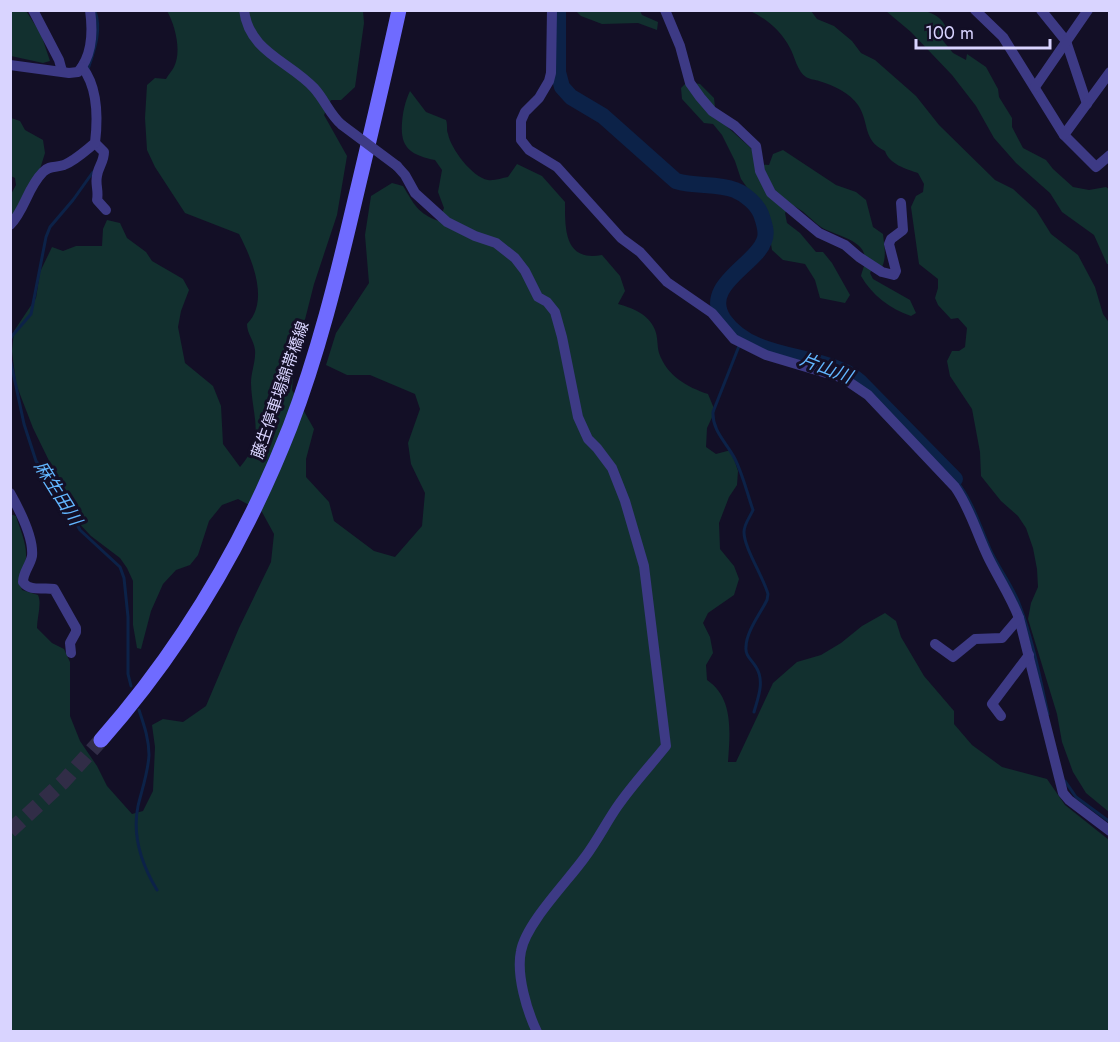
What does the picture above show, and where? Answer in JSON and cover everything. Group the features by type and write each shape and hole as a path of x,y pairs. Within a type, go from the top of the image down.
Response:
{"main road":[{"name":"藤生停車場錦帯橋線","path":"101,740 150,681 222,572 252,513 290,427 319,339 343,249 399,10"}],"street":[{"path":"33,10 59,60 62,71"},
{"path":"10,64 78,72 91,41 93,27 90,10"},
{"path":"244,10 249,30 257,43 312,86 332,115 342,125 397,166 415,193 447,222 475,236 496,243 515,258 525,271 538,297 547,302 555,312 578,417 588,439 612,468 625,501 644,566 666,746 618,806 587,855 546,906 530,931 521,951 521,972 528,1013 537,1032"},
{"path":"552,10 552,73 538,98 525,112 519,131 521,140 529,150 557,167 621,238 640,252 667,282 712,313 734,339 766,355 843,378 868,395 955,488 966,504 988,557 1012,599 1019,618 1063,794 1110,831"},
{"path":"666,10 680,45 690,82 712,111 735,126 756,146 760,171 777,200 819,233 845,244 858,257 882,272 894,274 896,271 889,244 891,239 903,231 901,203"},
{"path":"975,10 1003,37 1064,135 1096,167 1110,155"},
{"path":"1041,10 1066,41 1087,104"},
{"path":"1035,87 1088,10"},
{"path":"10,225 18,217 30,189 41,174 48,168 63,165 79,157 95,143 97,113 91,83 82,67"},
{"path":"1064,135 1110,72"},
{"path":"95,143 104,152 104,159 96,177 99,192 97,200 106,210"},
{"path":"10,493 21,514 32,551 22,582 26,587 54,589 58,594 76,628 70,643 71,653"},
{"path":"935,644 953,657 975,639 1002,638 1019,618"},
{"path":"1001,716 992,704 1029,655"}],"green space":[{"path":"919,10 935,15 946,27 941,31 940,37 953,53 966,60 967,54 986,67 998,89 999,97 1012,118 1012,127 1023,148 1046,160 1073,187 1089,190 1106,187 1110,190 1109,264 1094,235 1062,212 1050,193 1016,163 994,138 976,106 952,75 911,32 886,11"},
{"path":"10,11 26,11 41,34 50,61 43,63 11,56"},
{"path":"167,11 363,11 364,23 355,87 341,100 331,100 324,115 347,156 337,215 314,284 294,363 292,390 314,429 306,459 306,477 329,502 334,521 374,551 395,557 422,526 425,493 411,464 408,443 420,409 415,394 370,375 347,375 326,365 336,333 369,283 365,235 371,196 392,183 403,186 417,208 432,218 439,221 444,208 438,192 442,170 435,160 413,153 403,139 403,114 410,91 426,112 446,120 450,140 458,154 475,174 490,180 508,177 517,164 542,176 565,202 565,223 569,241 574,248 589,256 602,255 620,276 625,291 618,304 634,310 649,320 656,333 659,353 672,374 685,384 708,394 715,411 707,428 706,447 716,454 731,450 738,471 737,485 729,497 719,523 720,549 734,566 739,579 734,595 708,613 703,623 710,637 713,653 706,665 707,680 722,696 728,717 728,762 736,762 773,683 797,662 821,655 885,613 896,621 901,637 924,676 954,711 954,724 972,745 1002,767 1047,779 1065,805 1109,840 1109,1031 11,1031 10,514 16,516 25,547 26,558 20,581 22,590 38,595 39,599 37,628 52,643 64,649 70,662 70,716 80,741 107,786 132,814 143,811 153,791 155,747 152,725 163,719 183,722 206,706 239,628 271,562 274,534 262,512 238,499 222,505 209,521 198,555 190,565 176,570 163,584 151,611 141,649 137,648 133,625 133,581 120,558 91,536 75,519 60,492 55,473 33,428 16,384 12,351 14,331 36,298 40,272 52,247 63,251 76,246 102,246 103,229 107,220 120,223 127,238 146,252 152,261 183,279 189,290 178,327 185,363 213,386 221,406 223,444 240,467 253,446 256,427 251,383 255,350 247,324 254,315 258,292 249,255 239,234 185,213 155,167 147,150 145,118 147,85 155,78 166,79 176,61 175,31"},
{"path":"576,11 640,11 642,15 658,22 657,30 638,23 602,24 581,16"},
{"path":"750,11 811,11 817,19 834,26 852,41 861,53 875,60 916,96 939,125 995,180 1013,189 1036,210 1051,234 1078,255 1095,287 1103,314 1110,324 1109,812 1086,793 1073,772 1062,742 1057,714 1028,619 1031,603 1038,587 1033,548 1026,528 1018,516 1001,501 981,476 980,452 972,409 950,376 947,361 952,351 959,351 965,347 967,328 958,318 951,319 938,305 935,298 938,279 919,264 911,207 916,196 923,192 924,184 918,173 894,163 885,151 873,142 867,131 862,112 855,101 835,87 806,77 798,68 783,36 768,22"},
{"path":"687,82 700,84 714,98 715,107 723,123 753,150 755,164 769,165 773,154 783,150 836,185 856,192 866,200 873,227 883,234 885,250 882,267 875,265 870,273 873,279 910,300 916,313 911,316 889,305 865,283 861,276 865,260 859,246 821,227 791,205 785,213 787,223 800,233 816,252 823,252 832,263 850,295 845,303 820,298 815,280 805,264 783,260 772,250 766,214 741,179 722,135 713,124 704,123 682,99 681,88"},
{"path":"11,118 20,121 25,130 43,140 45,153 40,169 11,219 10,196 16,185 15,178 11,176"}],"waterway":[{"name":"片山川","path":"558,10 558,72 562,87 571,97 603,116 676,181 721,186 735,190 743,194 759,210 766,235 759,250 724,286 719,297 718,308 724,320 735,332 764,348 830,366 852,376 955,479"},
{"name":"麻生田川","path":"88,69 95,48 98,26 95,11"},
{"name":"麻生田川","path":"10,340 31,314 50,227 93,172"},
{"path":"739,346 713,412 713,419 743,478 753,510 745,526 745,539 768,594 747,641 747,653 759,672 760,678 760,690 754,712"},
{"name":"麻生田川","path":"10,358 24,424 36,461 59,492 80,530 120,567 124,578 128,617 128,674 131,686"},
{"name":"片山川","path":"955,479 971,504 990,549 1020,606 1048,714"},
{"name":"麻生田川","path":"139,710 149,755 136,817 137,839 143,860 157,890"},
{"name":"片山川","path":"1065,781 1076,797 1110,822"}],"tunnel":[{"path":"10,831 63,782 101,740"}]}
